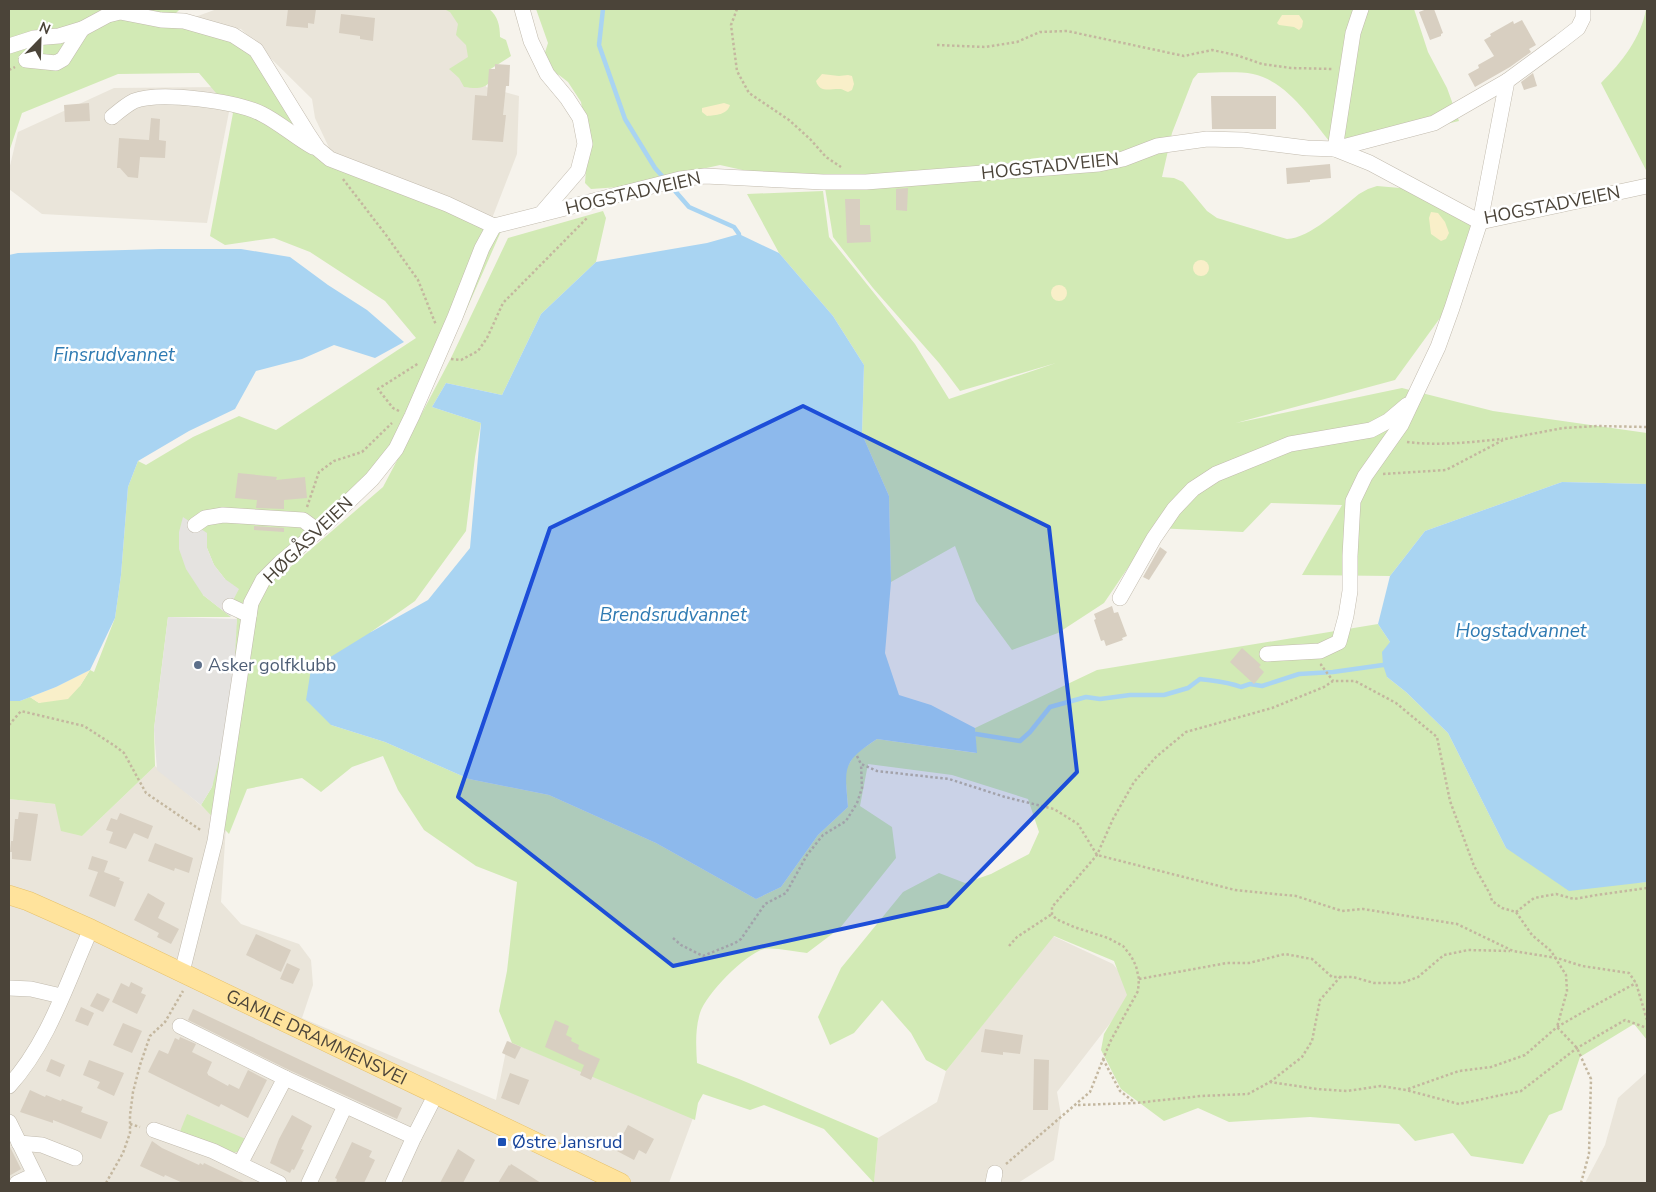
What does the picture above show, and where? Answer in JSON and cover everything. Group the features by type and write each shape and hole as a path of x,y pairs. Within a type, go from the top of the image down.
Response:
{"main road":[{"name":"GAMLE DRAMMENSVEI","path":"9,895 28,901 91,929 621,1183"}],"street":[{"path":"168,9 184,21"},
{"path":"522,9 531,41 547,74 567,98 580,118 585,144 578,171 541,214"},
{"path":"1361,9 1353,33 1335,148 1434,123 1507,81 1560,42 1578,28 1583,18 1583,9"},
{"path":"9,46 34,38 59,36 82,29 108,15 120,12 161,20 184,21 233,35 256,50 318,149"},
{"path":"26,60 56,63 63,59 82,29"},
{"path":"1266,654 1320,651 1339,642 1350,591 1353,501 1365,476 1401,424 1438,347 1480,222 1507,81"},
{"path":"112,117 134,101 158,97 199,99 233,105 261,114 318,149 330,159 447,204 494,226"},
{"name":"HOGSTADVEIEN","path":"494,226 680,179 705,176 856,182 1099,164 1123,159 1169,144 1207,139 1243,140 1307,148 1335,148 1370,164 1480,222 1647,186"},
{"name":"HØGÅSVEIEN","path":"182,972 215,841 251,603 263,580 318,531 378,472 396,449 407,414 440,350 482,248 494,226"},
{"path":"1120,598 1154,538 1174,509 1192,489 1216,474 1290,444 1371,430 1388,421 1412,401"},
{"path":"195,525 205,518 223,514 303,520 318,531"},
{"path":"230,606 249,615"},
{"path":"9,1086 26,1065 51,1020 91,929"},
{"path":"9,988 31,989 61,996"},
{"path":"180,1026 285,1078 414,1137"},
{"path":"240,1164 285,1078"},
{"path":"393,1183 436,1094"},
{"path":"309,1183 346,1106"},
{"path":"9,1122 37,1179 17,1183"},
{"path":"154,1130 213,1151 279,1183"},
{"path":"20,1143 42,1145 75,1158"}],"path":[{"path":"737,9 731,25 737,71 749,93 788,120 810,139 826,157 851,172 856,182"},
{"path":"937,45 985,47 1017,42 1040,32 1066,32 1184,56 1212,50 1291,68 1347,69"},
{"path":"330,159 341,177 418,280 434,318 439,336 440,350 461,360 478,351 487,338 503,303 606,199"},
{"path":"303,520 319,472 334,461 362,452 407,414 393,408 378,389 414,367"},
{"path":"1390,440 1420,444 1470,442 1505,439 1563,428 1647,426"},
{"path":"1365,476 1446,470 1505,439"},
{"path":"1321,665 1333,681"},
{"path":"994,1178 1090,1092 1110,1042 1138,991 1139,979 1136,966 1123,946 1108,938 1056,919 1052,914 1052,907 1097,855 1113,819 1134,782 1156,757 1186,732 1272,708 1324,687 1333,681 1355,681 1396,703 1437,737 1450,801 1474,866 1492,901 1502,908 1516,912 1532,935 1551,950 1566,975 1567,991 1557,1028"},
{"path":"9,725 21,711 84,726 124,753 146,793 215,841"},
{"path":"674,938 681,945 704,956 741,939 765,904 786,893 807,855 823,835 846,821 857,803 862,788 861,764 857,756"},
{"path":"861,764 877,771 950,778 1005,797 1054,809 1078,824 1097,855 1235,890 1296,896 1342,910 1363,909 1457,924 1513,951"},
{"path":"1516,912 1534,898 1556,894 1574,899 1597,894 1647,888"},
{"path":"1009,946 1017,937 1052,914"},
{"path":"1139,979 1227,963 1249,963 1285,954 1312,959 1332,977 1353,977 1374,983 1402,983 1418,977 1444,955 1468,950 1513,951 1557,958 1582,966 1629,973 1636,983 1647,1020"},
{"path":"106,1183 123,1153 130,1133 133,1092 150,1036 165,1022 178,1002 183,990 182,972"},
{"path":"1077,1105 1135,1103 1201,1096 1248,1094 1270,1082 1302,1057 1312,1041 1320,1000 1341,976"},
{"path":"1406,1090 1459,1071 1491,1068 1525,1055 1557,1028 1636,983"},
{"path":"1270,1082 1316,1089 1347,1091 1381,1086 1406,1090 1459,1104 1521,1091 1577,1048 1625,1020 1647,1028"},
{"path":"1557,1028 1577,1048 1591,1079 1589,1154 1581,1183"},
{"path":"1103,1059 1120,1091 1135,1103"}],"highlighted area":[{"path":"803,406 1049,527 1077,772 947,906 673,966 458,797 550,528"}],"shaded area":[{"path":"217,9 457,9 478,26 486,87 519,96 517,154 491,221 332,154 315,118 312,99 241,29 184,21"},
{"path":"220,87 229,112 207,223 42,214 9,189 9,170 18,132 114,88"},
{"path":"183,517 207,533 207,548 214,565 225,579 239,589 230,606 231,617 203,595 186,569 179,549 179,532"},
{"name":"Asker golfklubb","path":"168,617 237,619 232,711 212,787 201,805 157,770 154,729"},
{"path":"155,766 226,827 221,902 241,924 299,944 311,960 313,985 302,1018 496,1100 508,1041 693,1118 669,1183 9,1183 9,799 55,804 82,836"},
{"path":"1053,936 1113,964 1122,975 1132,995 1057,1092 1061,1115 1054,1160 1018,1183 874,1183 878,1138 937,1102 946,1071"},
{"path":"1647,1072 1647,1183 1585,1183 1605,1145 1618,1098"}],"green space":[{"path":"9,9 180,9 167,22 251,48 329,160 502,229 443,363 383,475 277,572 281,575 383,487 451,358 508,238 603,211 606,218 596,262 541,314 502,395 446,383 432,407 481,423 466,531 415,601 371,632 331,725 385,742 469,779 549,795 656,843 756,899 781,887 818,835 848,807 845,771 855,754 877,739 976,753 975,728 1097,670 1378,624 1390,642 1387,677 1406,692 1448,733 1506,848 1632,883 1647,882 1647,1040 1634,1024 1580,1057 1562,1110 1549,1115 1523,1164 1471,1156 1453,1133 1415,1141 1399,1124 1310,1117 1229,1122 1198,1108 1164,1121 1121,1089 1101,1050 1104,1034 1127,995 1114,961 1054,936 946,1071 926,1060 911,1033 882,1000 854,1033 830,1045 818,1017 841,968 903,892 939,873 965,883 991,874 1029,854 1039,832 1028,799 952,775 868,764 860,806 892,827 896,858 840,928 807,953 764,949 756,952 737,966 718,986 704,1005 698,1019 696,1044 697,1063 878,1138 874,1183 824,1129 764,1105 750,1110 703,1094 698,1103 695,1120 512,1043 499,1011 507,971 517,882 476,866 424,830 398,790 383,756 352,767 321,792 302,778 247,789 229,834 201,805 212,787 237,619 230,606 225,579 214,565 207,548 203,595 231,617 168,617 154,729 155,766 82,836 61,831 55,804 9,799 9,701 20,701 30,697 39,703 80,686 90,670 94,672 115,618 121,575 128,487 138,461 146,465 193,437 239,416 276,430 416,338 385,301 310,252 274,238 225,245 210,236 233,113 199,73 118,74 22,113 9,152"},
{"path":"444,9 489,9 496,18 500,37 506,40 511,56 489,70 489,83 483,87 464,87 459,78 449,69 468,57 466,45 456,35 458,24 450,12"},
{"path":"536,9 1414,9 1428,52 1447,88 1459,121 1344,148 1335,148 1299,104 1278,85 1266,78 1253,74 1226,72 1198,73 1193,79 1172,133 1162,177 1174,178 1183,182 1207,211 1217,218 1287,239 1305,234 1325,222 1359,194 1377,186 1414,187 1479,223 1448,307 1395,380 1236,423 1402,388 1493,411 1647,433 1647,484 1562,482 1425,531 1390,576 1302,575 1342,505 1271,503 1243,532 1155,528 1104,603 1058,633 1012,650 976,601 955,546 891,582 889,496 862,434 864,365 833,316 779,253 747,194 823,191 829,237 915,344 949,399 1056,363 960,391 939,363 873,288 833,237 825,188 720,165 620,187 591,189 585,183 588,143 581,102 568,82 559,75 540,68 548,43"},
{"path":"1646,9 1647,172 1601,83 1630,49 1640,30"},
{"path":"187,1114 248,1140 242,1151 231,1153 179,1134"}],"sand":[{"path":"1282,15 1299,15 1303,21 1302,27 1299,30 1294,27 1279,25 1277,23"},
{"path":"822,74 852,76 854,84 852,90 848,92 841,89 826,90 820,88 816,81"},
{"path":"724,103 730,105 721,114 707,116 702,112 702,108"},
{"path":"1431,212 1438,213 1445,222 1449,233 1446,239 1441,241 1431,234 1429,218"},
{"path":"1198,260 1204,260 1209,265 1207,274 1198,276 1193,271 1193,265"},
{"path":"1059,285 1065,287 1067,293 1065,299 1059,301 1053,299 1051,293 1053,287"},
{"path":"90,670 80,686 68,699 39,703 30,697 56,687"}],"water":[{"name":"Brendsrudvannet","path":"739,234 779,253 833,316 864,365 862,434 889,496 891,582 885,653 899,695 931,705 975,728 977,753 877,739 857,754 848,767 846,783 848,807 818,835 781,887 756,899 656,843 549,795 469,779 385,742 331,725 306,700 311,669 428,600 470,548 481,423 432,407 446,383 502,395 541,314 596,262 707,243"},
{"name":"Finsrudvannet","path":"241,249 290,257 328,285 367,310 404,342 375,358 334,345 302,359 256,371 235,409 189,431 138,461 128,487 121,575 115,618 90,670 56,687 20,701 9,701 9,255 18,253"},
{"name":"Hogstadvannet","path":"1562,482 1647,484 1647,882 1569,891 1506,848 1448,733 1406,692 1387,677 1383,665 1382,652 1390,642 1378,624 1390,576 1425,531"}],"building":[{"path":"288,9 316,9 314,24 308,23 308,28 286,26"},
{"path":"1434,9 1443,33 1441,36 1430,40 1419,12"},
{"path":"341,14 375,18 373,41 360,39 360,36 339,33"},
{"path":"1522,20 1536,45 1529,49 1531,52 1510,67 1475,87 1468,74 1479,68 1478,65 1494,56 1484,40 1491,36 1490,34 1513,21 1514,24"},
{"path":"495,64 510,65 509,86 506,86 503,115 506,115 503,142 472,140 475,95 487,96 489,69 495,69"},
{"path":"1533,73 1537,86 1524,90 1521,82"},
{"path":"1211,96 1276,96 1276,129 1212,129"},
{"path":"89,103 90,121 65,122 64,105"},
{"path":"151,118 160,119 159,140 166,141 165,158 140,157 138,178 128,177 120,168 117,168 119,138 149,140"},
{"path":"1330,164 1331,178 1287,184 1286,168"},
{"path":"908,188 907,211 896,210 896,189"},
{"path":"845,199 860,199 860,225 870,225 871,242 847,243"},
{"path":"238,473 277,477 276,480 305,477 307,498 284,500 284,509 256,508 257,500 235,498"},
{"path":"254,526 284,528 284,532 254,530"},
{"path":"1160,547 1167,552 1149,580 1143,577"},
{"path":"1112,606 1114,613 1118,612 1127,636 1122,638 1123,640 1106,646 1104,640 1101,641 1094,620 1096,619 1094,614"},
{"path":"1242,648 1261,665 1259,667 1264,672 1254,684 1230,662"},
{"path":"19,812 38,814 31,861 12,859 12,852 10,852 15,819 18,819"},
{"path":"120,813 153,826 148,839 134,833 126,849 109,843 113,832 106,830 111,818 117,820"},
{"path":"155,843 193,858 189,873 175,868 174,871 148,861"},
{"path":"92,856 108,861 104,872 120,878 119,880 124,882 115,907 89,896 98,872 88,869"},
{"path":"148,893 165,903 158,918 179,929 171,944 157,937 159,933 134,920"},
{"path":"256,934 291,950 281,972 246,955"},
{"path":"287,963 300,969 293,984 280,979"},
{"path":"131,982 143,988 141,993 146,995 137,1014 112,1002 121,983 129,987"},
{"path":"97,993 110,999 103,1012 90,1006"},
{"path":"81,1007 94,1013 88,1026 75,1021"},
{"path":"193,1009 402,1108 397,1119 289,1070 188,1020"},
{"path":"555,1020 569,1026 566,1035 572,1038 571,1041 579,1045 578,1049 600,1059 591,1080 580,1075 584,1065 545,1047"},
{"path":"123,1023 142,1031 132,1053 113,1045"},
{"path":"985,1029 1023,1035 1020,1054 1003,1052 1003,1055 981,1052"},
{"path":"180,1037 196,1044 192,1052 212,1062 207,1073 208,1075 228,1086 229,1084 239,1089 248,1070 267,1080 248,1118 221,1104 219,1107 148,1072 159,1050 168,1054 175,1038 179,1040"},
{"path":"507,1041 521,1047 515,1059 502,1053"},
{"path":"51,1059 65,1065 60,1077 46,1071"},
{"path":"1034,1059 1049,1060 1048,1110 1033,1110"},
{"path":"89,1060 124,1073 114,1096 97,1088 100,1082 83,1075"},
{"path":"510,1073 529,1080 519,1105 501,1098"},
{"path":"30,1090 45,1097 46,1095 61,1101 62,1099 83,1107 81,1112 108,1122 101,1139 53,1120 53,1123 20,1112"},
{"path":"292,1115 312,1126 301,1149 304,1150 294,1170 292,1169 290,1173 270,1163 279,1139"},
{"path":"628,1125 654,1139 646,1154 639,1150 634,1160 615,1150"},
{"path":"152,1141 162,1148 199,1165 204,1163 246,1183 183,1183 165,1175 164,1177 140,1166"},
{"path":"352,1142 372,1151 369,1157 375,1160 364,1183 336,1183 337,1179 335,1178"},
{"path":"9,1145 21,1169 9,1176"},
{"path":"458,1149 475,1160 463,1183 440,1183"},
{"path":"511,1164 541,1183 498,1183"}],"waterway":[{"path":"603,9 599,45 625,119 655,168 689,207 734,227 739,234"},
{"path":"976,734 1020,741 1030,732 1050,707 1086,697 1100,699 1130,695 1164,695 1188,688 1200,679 1241,687 1250,684 1262,686 1299,674 1333,672 1383,665"}],"place":[{"name":"Asker golfklubb","path":"198,665"},
{"name":"Østre Jansrud","path":"502,1142"}]}
